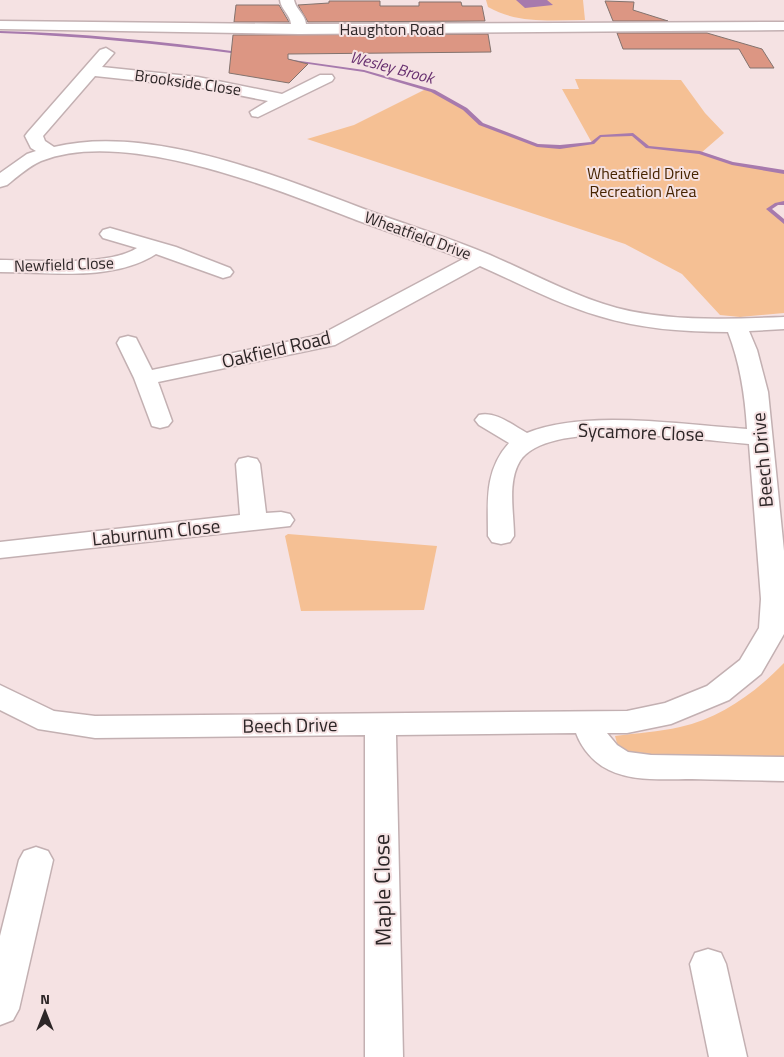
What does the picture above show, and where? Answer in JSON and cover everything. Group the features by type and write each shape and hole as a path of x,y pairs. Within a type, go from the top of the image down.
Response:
{"street":[{"path":"287,0 288,7 298,17 299,29"},
{"path":"597,20 596,14 783,26"},
{"name":"Haughton Road","path":"0,25 299,29 783,26"},
{"path":"50,152 37,144 34,136 106,52"},
{"name":"Brookside Close","path":"90,71 198,82 284,98"},
{"name":"Brookside Close","path":"258,112 326,78"},
{"name":"Wheatfield Drive","path":"50,152 83,146 126,147 211,164 293,189 479,258 608,312 661,323 736,326 784,324"},
{"path":"0,181 18,164 50,152"},
{"name":"Newfield Close","path":"110,234 154,246 223,272"},
{"name":"Newfield Close","path":"0,266 98,266 134,259 154,246"},
{"name":"Oakfield Road","path":"145,378 327,340 479,258"},
{"name":"Beech Drive","path":"0,696 22,709 49,721 95,727 627,722 671,713 718,693 751,667 779,629 756,392 746,350 736,326"},
{"path":"128,343 145,378 160,421"},
{"path":"487,420 524,442 506,463 502,476 500,536"},
{"name":"Sycamore Close","path":"524,442 567,429 590,427 760,437"},
{"path":"248,464 254,522"},
{"name":"Laburnum Close","path":"0,550 281,520"},
{"path":"587,721 594,739 606,753 620,762 651,767 784,770"},
{"name":"Maple Close","path":"380,723 384,1057"},
{"path":"0,1010 36,860"},
{"path":"708,964 728,1057"}],"green space":[{"path":"486,0 583,0 585,20 523,19 488,7"},
{"name":"Wheatfield Drive Recreation Area","path":"575,79 681,80 705,113 724,133 701,153 732,163 784,172 784,203 777,204 770,209 784,222 784,313 740,317 720,315 682,274 625,244 307,139 354,125 426,89 465,109 481,124 537,145 560,147 592,143 562,89 579,89"},
{"path":"288,534 437,546 424,610 301,611 285,536"},
{"path":"784,663 784,759 635,756 618,747 615,736 680,727 695,723 724,710 750,694"}],"shaded area":[{"path":"516,0 547,0 553,5 525,8"}],"building":[{"path":"329,1 380,1 380,6 419,6 419,2 461,2 462,6 482,6 485,21 308,22 298,5 329,3"},
{"path":"605,1 634,2 633,10 668,21 613,21"},
{"path":"236,5 279,5 289,22 234,22"},
{"path":"617,33 707,33 762,49 774,68 750,68 739,49 623,49"},
{"path":"488,34 491,52 288,54 288,59 308,64 289,83 229,73 233,35"}],"waterway":[{"name":"Wesley Brook","path":"0,32 120,39 239,53"},
{"name":"Wesley Brook","path":"288,60 364,71 433,91 465,109 481,124 537,145 560,147 592,143 600,136 633,134 648,147 700,153 732,163 784,172"},
{"name":"Wesley Brook","path":"784,203 777,204 769,209 784,222"}]}
